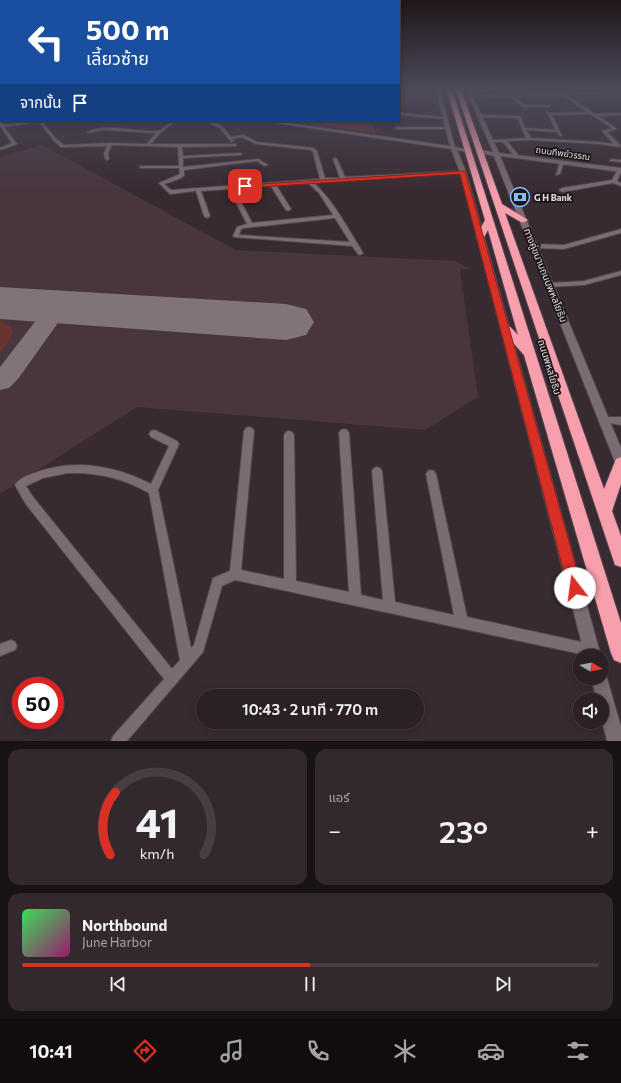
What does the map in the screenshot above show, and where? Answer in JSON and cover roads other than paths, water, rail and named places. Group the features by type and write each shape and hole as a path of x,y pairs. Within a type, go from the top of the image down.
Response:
{"highway":[{"name":"ถนนพหลโยธิน","path":"459,125 621,653"},
{"name":"ถนนพหลโยธิน","path":"469,125 621,559"},
{"path":"466,150 478,152"},
{"path":"497,205 524,220"},
{"path":"480,237 488,221"},
{"path":"505,328 530,354"},
{"path":"604,511 621,462"}],"main road":[{"path":"289,125 466,150"},
{"path":"447,125 453,148 463,172 591,649"},
{"name":"ทางคู่ขนานถนนพหลโยธิน","path":"484,125 606,420 621,462"},
{"name":"ถนนทิพย์วรรณ","path":"478,152 621,170"},
{"path":"601,685 616,741"}],"street":[{"path":"0,148 15,144 2,126 13,125"},
{"path":"43,125 55,140 63,146 110,144 147,146 234,145"},
{"path":"147,146 159,132 169,125"},
{"path":"215,125 220,127 230,138 245,162"},
{"path":"522,125 530,139"},
{"path":"524,129 560,133 556,125"},
{"path":"609,125 615,129 604,131 619,147"},
{"path":"396,128 448,128"},
{"path":"89,132 104,129 159,132"},
{"path":"230,138 243,136 256,143 312,148 315,151 323,180"},
{"path":"491,141 530,139 599,143 619,147"},
{"path":"504,140 518,156"},
{"path":"107,159 106,153 110,144"},
{"path":"180,146 182,175 181,177 162,182 162,184 170,192 323,180 463,172"},
{"path":"180,157 240,154"},
{"path":"335,159 343,179"},
{"path":"141,167 181,168 260,160 266,165"},
{"path":"612,160 621,161"},
{"path":"558,174 562,162"},
{"path":"614,181 621,170"},
{"path":"309,181 321,192 360,253"},
{"path":"562,190 614,181 621,185"},
{"path":"273,184 288,209"},
{"path":"231,187 250,225"},
{"path":"198,190 207,216"},
{"path":"337,216 250,225 240,227 236,236 353,244"},
{"path":"534,246 564,247 621,231"},
{"path":"550,285 584,283 621,273"},
{"path":"606,420 621,421"},
{"path":"235,574 249,431"},
{"path":"344,433 355,600"},
{"path":"154,434 174,444 153,490 187,662"},
{"path":"289,434 290,586"},
{"path":"153,490 118,474 76,469 61,469 39,474 20,485 29,500 172,679"},
{"path":"376,471 390,607"},
{"path":"431,474 462,622"},
{"path":"118,741 199,648 217,582 235,574 462,622 575,649"}],"place":[{"name":"G H Bank","path":"520,197"}]}
